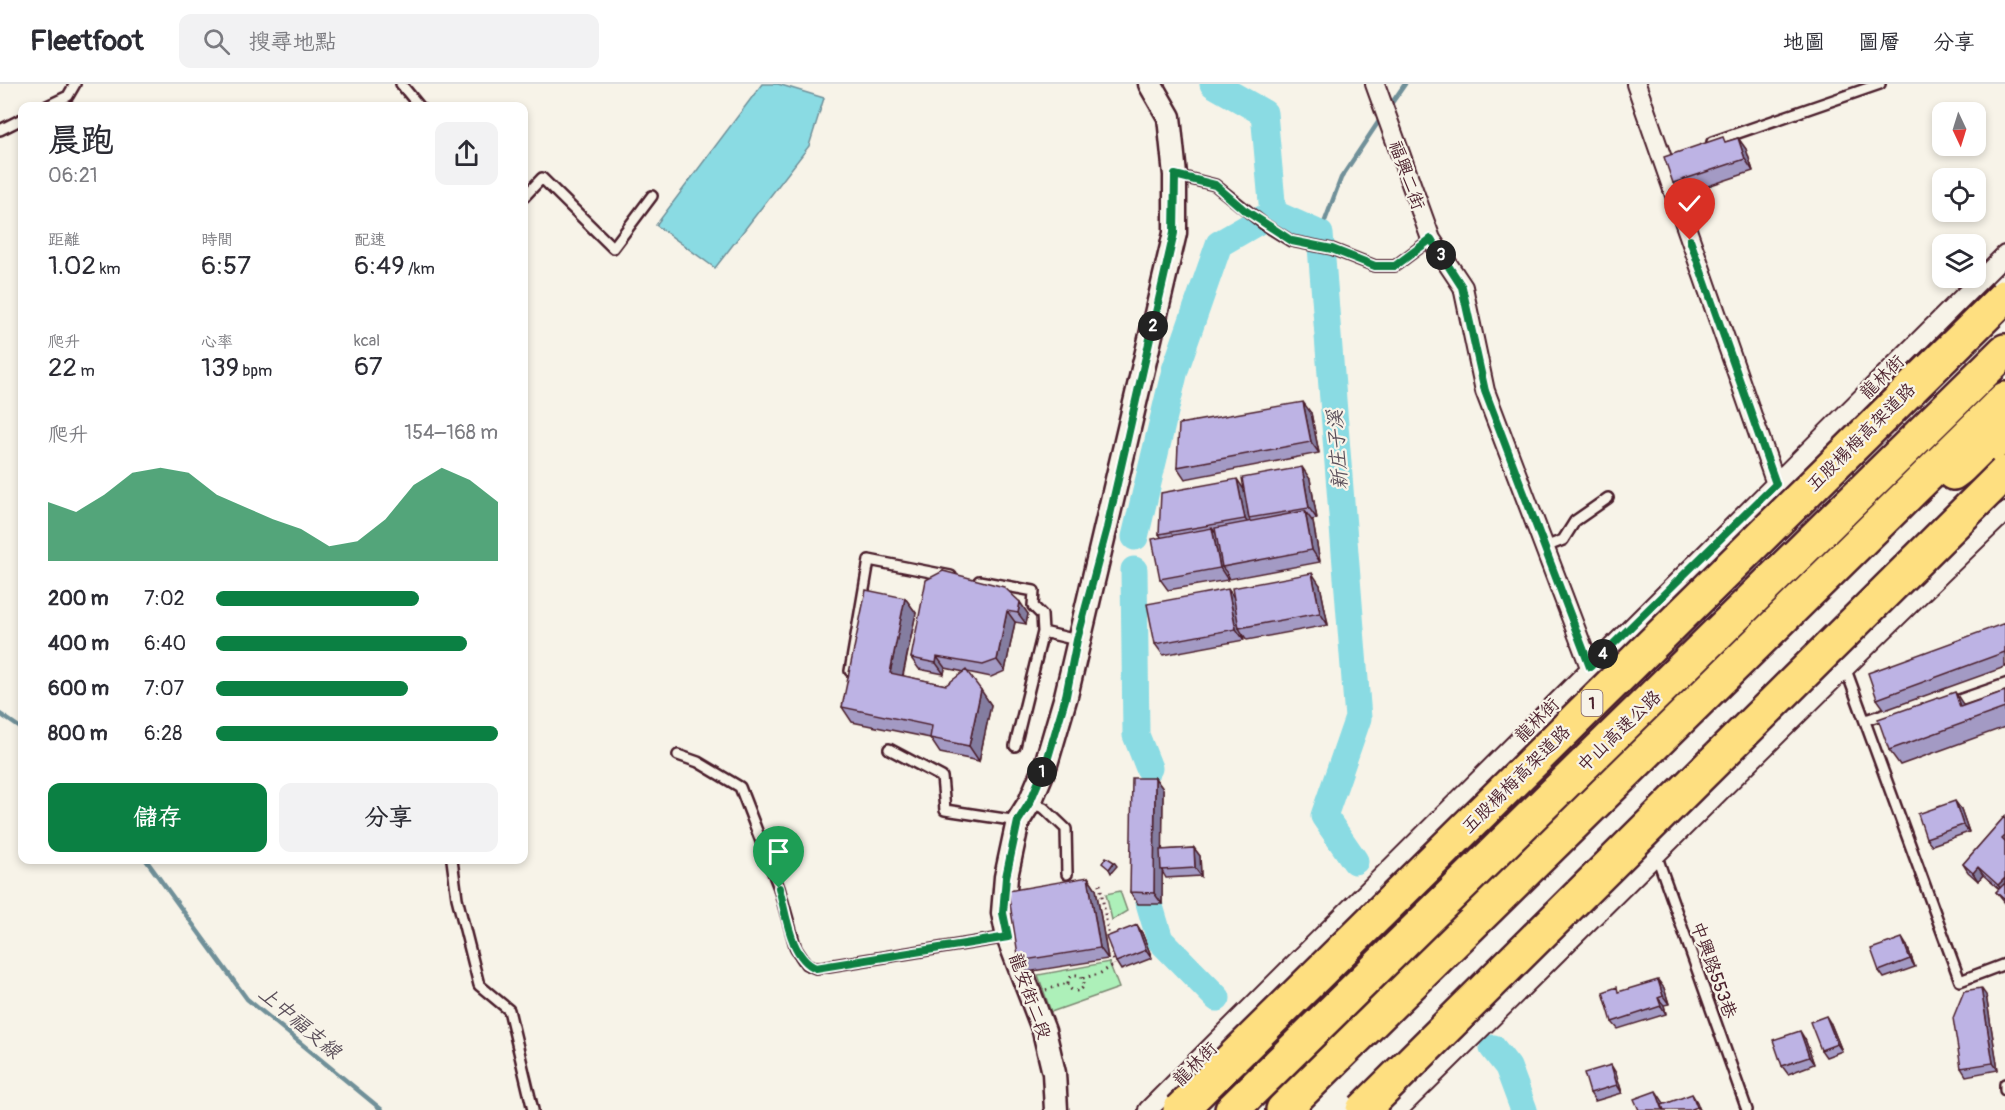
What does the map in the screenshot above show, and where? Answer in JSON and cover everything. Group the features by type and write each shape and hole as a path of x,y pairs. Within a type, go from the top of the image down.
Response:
{"highway":[{"name":"五股楊梅高架道路","path":"1180,1110 2005,296"},
{"path":"1836,518 1971,347 2005,309"},
{"name":"中山高速公路","path":"1232,1110 2005,351"},
{"name":"中山高速公路","path":"1283,1110 2005,399"},
{"path":"1862,540 2005,435"},
{"path":"1363,1110 2005,473"}],"street":[{"name":"龍安街二段","path":"1056,1110 1054,1073 1044,1031 1008,937 1003,913 1006,877 1024,812 1046,764 1066,696 1077,640 1107,528 1174,233 1175,175 1169,117 1150,84"},
{"name":"福興二街","path":"1375,84 1431,239 1462,287 1485,391 1590,667"},
{"path":"1636,84 1667,157 1776,484"},
{"name":"龍林街","path":"1148,1110 2005,255"},
{"path":"1398,1110 1521,990 1654,849 2005,512"}],"lane":[{"path":"55,102 68,96 75,84"},
{"path":"401,84 416,102"},
{"path":"1705,144 1880,84"},
{"path":"0,130 18,121"},
{"path":"1175,175 1215,185 1265,225 1292,241 1332,249 1375,266 1395,266 1431,239"},
{"path":"528,193 542,178 613,248 652,196"},
{"path":"1545,547 1563,540 1575,521 1608,498"},
{"path":"849,676 869,560 957,577"},
{"path":"968,579 1034,591 1034,606 1042,615 1043,632 1015,746"},
{"path":"1043,632 1077,640"},
{"path":"1832,640 1866,720 1960,981 2005,964"},
{"path":"1866,720 2005,672"},
{"path":"889,749 942,777 945,810 1024,812 1044,808 1066,829 1067,874"},
{"path":"678,754 698,762 740,787 779,888 796,949 806,964 816,968 1008,937"},
{"name":"中興路553巷","path":"1654,849 1747,1110"},
{"path":"453,864 457,898 479,985 509,1010 533,1110"},
{"path":"2005,1084 2005,1090"}],"path":[{"path":"1100,884 1114,965"},
{"path":"1083,978 1084,984 1079,990 1069,988 1067,983 1071,976 1076,974 1083,978 1099,974 1118,962"}],"green space":[{"path":"1120,891 1127,911 1112,920 1106,894"},
{"path":"1109,962 1119,988 1051,1012 1038,975"}],"water":[{"path":"762,84 778,84 824,98 809,146 715,268 656,225"}],"building":[{"path":"1723,137 1725,142 1738,138 1745,159 1673,183 1664,157"},
{"path":"1303,402 1311,442 1177,467 1179,424"},
{"path":"1302,467 1309,508 1249,518 1242,478"},
{"path":"1237,479 1245,519 1159,534 1161,493"},
{"path":"1305,511 1312,550 1222,567 1215,528"},
{"path":"1212,528 1220,568 1160,579 1152,539"},
{"path":"943,571 1004,587 1020,602 1018,613 1007,611 997,660 983,665 937,657 936,663 911,658 926,580"},
{"path":"1312,573 1320,613 1239,628 1232,588"},
{"path":"1228,589 1236,629 1155,644 1147,604"},
{"path":"866,590 905,598 890,673 946,685 966,670 981,690 969,746 930,738 932,726 842,707"},
{"path":"2005,623 2005,652 1877,699 1868,673"},
{"path":"2005,691 2005,708 1889,750 1878,719 1955,692 1960,707"},
{"path":"1132,778 1155,778 1154,893 1130,892"},
{"path":"1955,801 1963,825 1926,838 1918,814"},
{"path":"2005,816 2005,836 2002,839 2005,842 2005,878 1998,885 1978,867 1973,873 1963,864"},
{"path":"1194,848 1195,868 1161,870 1160,850"},
{"path":"1106,857 1114,862 1109,869 1102,863"},
{"path":"1088,877 1100,948 1019,961 1008,891"},
{"path":"2005,883 2005,900 1996,892"},
{"path":"1137,925 1146,950 1116,962 1106,937"},
{"path":"1902,938 1910,959 1879,971 1871,949"},
{"path":"1658,980 1663,996 1658,998 1661,1006 1612,1022 1603,992 1617,987 1618,992"},
{"path":"1981,988 1993,1063 1961,1068 1953,1018 1964,991"},
{"path":"1826,1016 1837,1044 1821,1050 1810,1022"},
{"path":"1800,1031 1809,1057 1782,1066 1773,1040"},
{"path":"1611,1065 1617,1085 1590,1093 1584,1073"},
{"path":"1656,1091 1663,1110 1639,1110 1634,1099"},
{"path":"1692,1094 1697,1107 1693,1110 1664,1110 1662,1105"}],"waterway":[{"name":"新庄子溪","path":"1213,84 1264,113 1273,213 1320,234 1358,718 1324,816 1355,861"},
{"path":"1389,107 1405,84"},
{"path":"1320,234 1341,178 1381,118"},
{"path":"1135,537 1175,370 1219,244 1273,213"},
{"path":"1134,570 1136,735 1149,768"},
{"name":"上中福支線","path":"0,714 18,726"},
{"name":"上中福支線","path":"149,864 247,999 382,1110"},
{"path":"1149,903 1160,940 1217,998"},
{"name":"新庄子溪","path":"1493,1048 1508,1067 1524,1110"}],"route":[{"path":"779,888 796,949 806,964 816,968 1008,937 1003,913 1006,877 1018,821 1030,802 1046,764 1066,696 1077,640 1107,528 1174,233 1175,175 1215,185 1243,209 1292,241 1332,249 1375,266 1395,266 1431,239 1462,287 1485,391 1590,667 1776,484 1690,240"}]}
